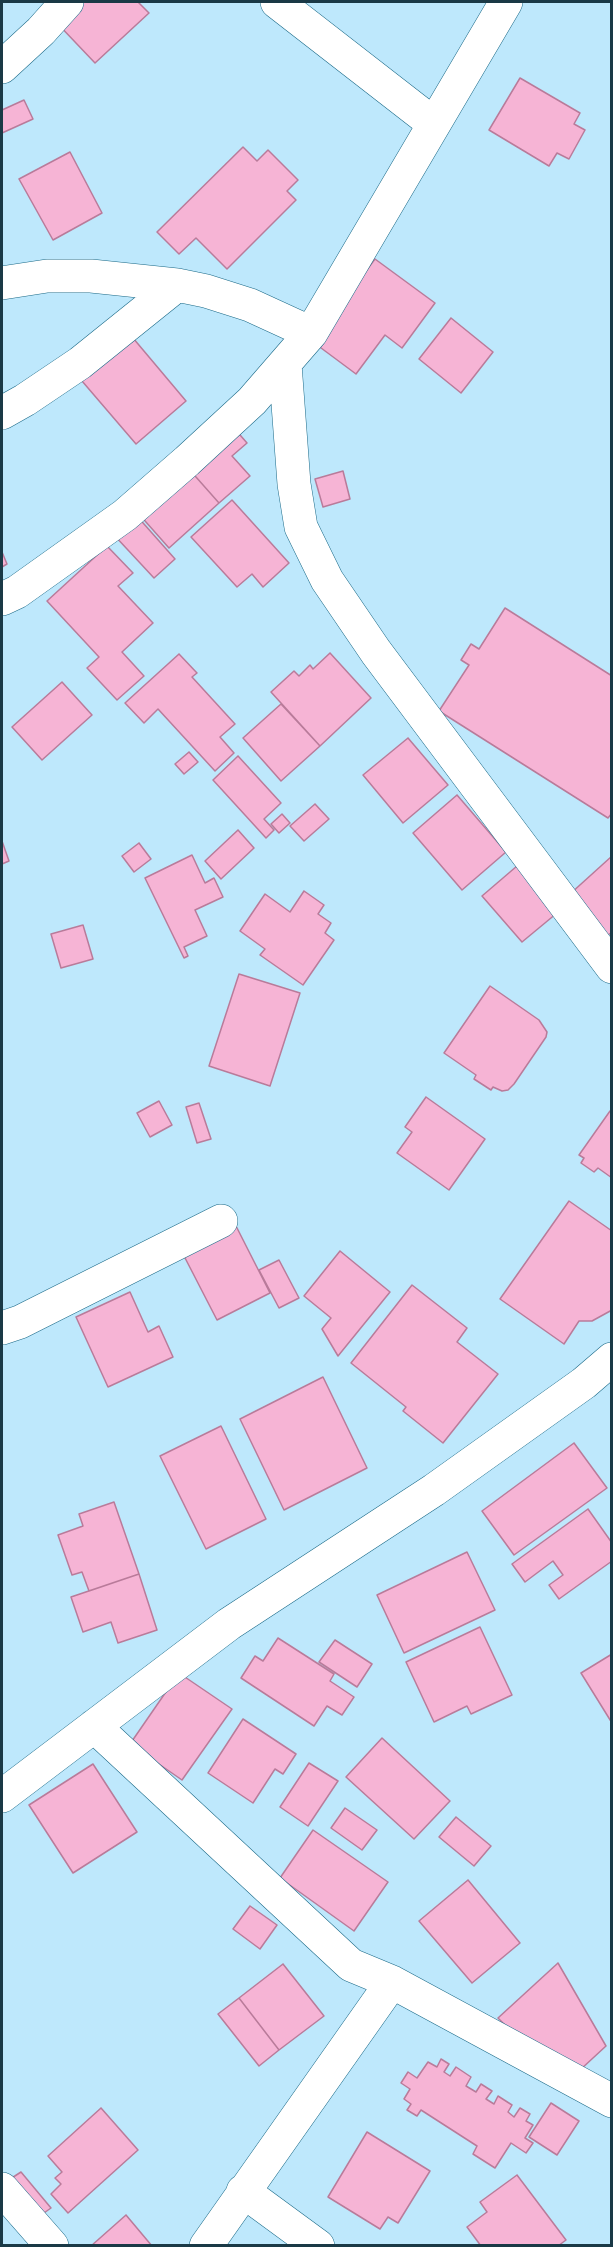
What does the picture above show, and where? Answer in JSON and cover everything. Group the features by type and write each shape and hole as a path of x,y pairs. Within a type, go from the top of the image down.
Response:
{"street":[{"path":"2,67 41,31 67,2"},
{"path":"277,2 434,124"},
{"path":"2,599 17,592 125,514 252,401 285,364 311,333 506,2"},
{"path":"2,283 46,276 91,276 177,285 206,291 250,305 311,333"},
{"path":"2,413 80,363 177,285"},
{"path":"285,364 294,484 301,527 327,580 376,652 612,967"},
{"path":"2,1328 20,1322 221,1221"},
{"path":"2,1796 229,1624 434,1490 584,1383 612,1359"},
{"path":"94,1726 351,1965 392,1982 612,2101"},
{"path":"206,2246 392,1982"},
{"path":"2,2189 52,2246"},
{"path":"243,2191 318,2246"}],"building":[{"path":"78,2 138,2 149,13 95,63 56,22"},
{"path":"520,78 580,113 574,124 585,130 569,159 557,153 549,166 489,130"},
{"path":"24,100 33,119 2,133 2,110"},
{"path":"243,147 257,161 268,150 298,180 287,191 296,200 227,269 196,238 179,254 157,232"},
{"path":"70,152 102,213 53,240 19,179"},
{"path":"375,259 435,303 402,348 385,335 356,374 313,342"},
{"path":"451,318 493,352 461,393 419,359"},
{"path":"133,338 186,401 136,444 82,381"},
{"path":"234,428 247,443 232,456 250,476 219,503 188,468"},
{"path":"188,468 219,503 169,548 138,513"},
{"path":"343,471 350,499 323,507 315,479"},
{"path":"232,500 289,563 263,587 252,574 237,587 191,537"},
{"path":"136,515 175,559 154,578 114,535"},
{"path":"107,546 133,573 118,586 153,623 122,652 144,676 117,700 87,668 99,657 47,601"},
{"path":"2,552 7,564 2,567"},
{"path":"505,608 612,676 612,813 608,818 439,711 469,665 461,660 471,644 479,649"},
{"path":"330,653 371,698 320,746 271,692 294,671 299,676 310,665 313,669"},
{"path":"179,654 197,673 192,677 235,724 220,737 234,753 215,771 158,709 144,723 125,703"},
{"path":"62,682 92,715 42,760 12,727"},
{"path":"281,704 320,746 281,781 243,738"},
{"path":"408,738 448,785 403,823 363,775"},
{"path":"189,752 198,762 184,774 175,764"},
{"path":"238,756 281,803 264,819 274,830 266,838 213,780"},
{"path":"457,795 506,852 462,890 413,833"},
{"path":"315,804 329,819 304,841 290,826"},
{"path":"282,814 290,823 279,833 271,824"},
{"path":"238,830 254,848 221,879 205,861"},
{"path":"2,841 9,861 2,864"},
{"path":"139,843 151,859 134,872 122,856"},
{"path":"192,855 205,883 214,878 223,897 195,910 207,936 184,947 188,956 184,958 145,878"},
{"path":"612,856 612,932 608,935 570,894"},
{"path":"517,866 557,913 522,942 482,896"},
{"path":"304,891 324,905 318,914 331,923 325,933 334,940 303,985 260,955 265,949 240,931 265,894 290,912"},
{"path":"83,925 93,959 61,968 51,934"},
{"path":"239,974 300,993 270,1086 209,1066"},
{"path":"490,986 539,1020 547,1032 546,1037 514,1084 508,1090 502,1091 493,1087 491,1090 474,1079 476,1075 444,1053"},
{"path":"426,1097 485,1139 449,1190 397,1153 412,1132 405,1127"},
{"path":"159,1101 172,1125 150,1137 137,1113"},
{"path":"199,1103 211,1139 197,1143 186,1107"},
{"path":"610,1111 612,1112 612,1178 598,1168 594,1172 581,1163 584,1158 579,1155"},
{"path":"569,1201 612,1231 612,1310 592,1321 579,1321 564,1344 500,1299"},
{"path":"236,1226 270,1293 217,1320 183,1254"},
{"path":"340,1251 390,1292 338,1356 322,1329 331,1318 304,1296"},
{"path":"279,1260 299,1298 279,1308 259,1270"},
{"path":"412,1285 467,1328 457,1342 498,1374 443,1443 403,1411 406,1407 351,1363"},
{"path":"130,1292 148,1332 159,1326 173,1357 108,1387 76,1317"},
{"path":"323,1377 367,1468 284,1510 240,1419"},
{"path":"221,1426 266,1519 206,1549 160,1456"},
{"path":"574,1443 607,1488 514,1555 482,1511"},
{"path":"114,1502 139,1574 89,1591 82,1572 72,1575 58,1535 83,1526 79,1514"},
{"path":"588,1509 612,1543 612,1561 559,1599 549,1585 563,1575 553,1561 525,1582 512,1564"},
{"path":"467,1552 495,1610 404,1653 377,1595"},
{"path":"139,1574 157,1630 118,1643 111,1622 83,1632 71,1597"},
{"path":"480,1627 512,1695 471,1714 467,1706 434,1722 406,1662"},
{"path":"278,1638 334,1674 330,1681 354,1697 342,1715 327,1706 314,1726 241,1678 255,1656 263,1661"},
{"path":"335,1640 372,1664 357,1687 319,1662"},
{"path":"612,1654 612,1723 581,1673"},
{"path":"179,1673 232,1709 182,1780 130,1744"},
{"path":"243,1719 296,1754 283,1774 275,1769 253,1803 208,1773"},
{"path":"382,1738 450,1801 414,1839 346,1777"},
{"path":"309,1763 338,1781 308,1826 280,1807"},
{"path":"93,1764 137,1832 73,1873 29,1805"},
{"path":"345,1808 377,1830 362,1850 331,1828"},
{"path":"456,1817 491,1846 474,1866 439,1837"},
{"path":"313,1830 388,1882 354,1931 280,1878"},
{"path":"468,1880 520,1943 472,1983 419,1921"},
{"path":"250,1906 277,1925 260,1949 233,1929"},
{"path":"558,1963 606,2046 580,2070 506,2026 498,2018"},
{"path":"283,1964 324,2016 279,2050 239,1998"},
{"path":"239,1998 279,2050 259,2066 218,2014"},
{"path":"441,2059 449,2064 444,2072 450,2076 456,2067 471,2077 466,2086 476,2092 481,2084 492,2091 486,2099 494,2104 498,2096 512,2105 508,2112 514,2117 520,2108 530,2114 526,2121 533,2125 525,2138 533,2143 526,2153 511,2143 495,2168 473,2154 477,2146 421,2110 417,2116 407,2110 411,2104 404,2099 410,2089 401,2083 408,2072 417,2078 428,2062 437,2067"},
{"path":"551,2103 579,2121 557,2155 529,2137"},
{"path":"101,2108 138,2150 68,2213 51,2194 61,2184 55,2178 62,2172 48,2156"},
{"path":"367,2132 430,2171 398,2223 388,2217 380,2229 328,2197"},
{"path":"21,2172 51,2208 34,2220 4,2183"},
{"path":"517,2175 566,2240 558,2246 481,2246 467,2227 487,2212 480,2202"},
{"path":"126,2215 152,2246 91,2246"}]}
